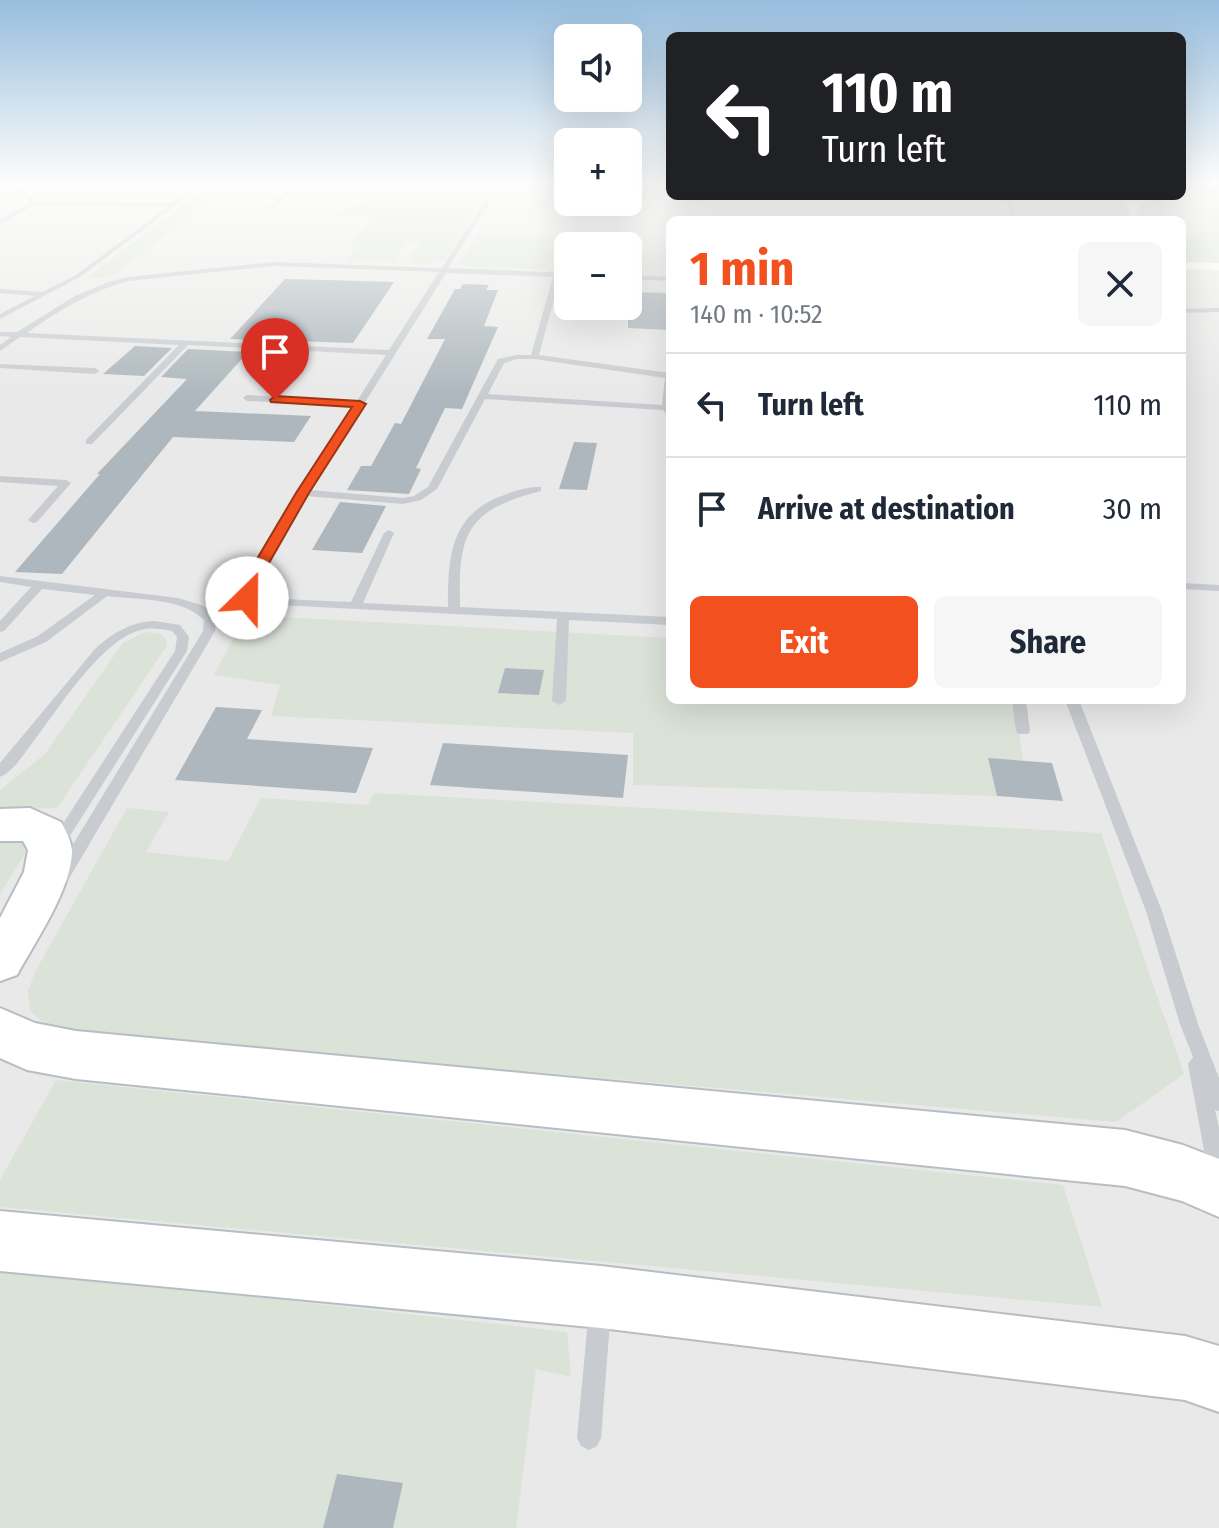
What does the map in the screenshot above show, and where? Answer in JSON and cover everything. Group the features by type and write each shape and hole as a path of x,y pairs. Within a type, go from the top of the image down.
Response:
{"street":[{"path":"0,825 29,824 42,829 49,837 51,853 47,871 0,960"},
{"path":"0,1031 27,1046 76,1055 1125,1158 1183,1173 1219,1188"},
{"path":"0,1241 601,1297 1185,1368 1219,1379"}],"lane":[{"path":"0,317 78,276 107,254"},
{"path":"456,254 303,493 245,591 247,598 355,607 666,621"},
{"path":"397,269 406,256"},
{"path":"0,349 18,335 106,285 128,279 268,265 554,274"},
{"path":"642,278 666,279"},
{"path":"534,357 554,285"},
{"path":"0,291 43,294"},
{"path":"1186,311 1219,310"},
{"path":"0,334 392,353"},
{"path":"89,442 185,344"},
{"path":"303,493 403,501 426,494 432,489 501,361 534,357 666,376"},
{"path":"0,366 95,371"},
{"path":"482,396 666,412"},
{"path":"247,398 360,404"},
{"path":"0,479 66,483 33,520"},
{"path":"454,610 453,587 462,528 479,508 507,494 537,489"},
{"path":"355,607 389,533"},
{"path":"0,579 102,595 178,601 200,609 210,619 209,631 0,979"},
{"path":"0,628 39,585"},
{"path":"1186,586 1219,588"},
{"path":"0,658 42,639 102,595"},
{"path":"559,701 563,617"},
{"path":"0,772 96,655 113,640 132,628 157,624 176,628 183,637 181,651 0,929"},
{"path":"1020,704 1023,731"},
{"path":"1074,704 1154,911 1189,1024 1219,1102"},
{"path":"1189,1024 1219,1177"},
{"path":"589,1438 601,1297"}],"shaded area":[{"path":"0,254 554,254 554,320 642,320 642,254 666,254 666,704 1186,704 1186,269 1219,270 1219,1528 0,1528"},
{"path":"118,254 141,254 114,275 100,278 90,276"},
{"path":"351,254 398,254 395,262 346,261"},
{"path":"414,254 449,254 446,259 431,263 408,263"},
{"path":"465,254 554,254 547,269 466,266 459,262"},
{"path":"1186,254 1219,254 1219,263 1186,262"},
{"path":"246,615 666,638 666,704 1015,704 1023,761 988,759 997,796 633,785 633,733 271,716 280,685 214,675"},
{"path":"145,632 161,634 167,641 166,647 57,808 0,810 0,790 45,754 123,643"},
{"path":"374,793 1101,833 1184,1074 1116,1122 73,1033 46,1025 30,1010 28,991 35,972 127,808 169,812 146,852 228,861 261,798 367,805"},
{"path":"0,838 21,840 26,852 0,894"},
{"path":"56,1080 1063,1185 1102,1307 0,1207 0,1180"},
{"path":"0,1268 567,1332 571,1377 536,1369 516,1528 0,1528"}],"building":[{"path":"285,279 394,282 353,343 230,339"},
{"path":"463,284 489,285 486,290 498,290 484,326 498,327 462,409 445,408 416,468 421,469 409,494 347,490 361,466 371,466 395,423 401,424 445,339 427,339 455,289 460,289"},
{"path":"642,292 666,293 666,330 628,328 628,320 642,320"},
{"path":"135,346 172,348 144,376 103,374"},
{"path":"188,349 248,352 195,411 311,416 294,442 173,437 62,574 15,572 100,474 97,474 187,379 161,377"},
{"path":"574,442 597,443 587,490 559,489"},
{"path":"340,502 386,506 362,553 312,550"},
{"path":"505,668 544,670 539,695 498,693"},
{"path":"216,707 262,710 247,739 373,748 356,793 175,780"},
{"path":"443,743 628,755 623,798 430,785"},
{"path":"988,758 1052,763 1063,801 997,796"},
{"path":"337,1474 403,1483 393,1528 323,1528"}],"route":[{"path":"247,598 245,591 360,404 275,400"}]}
